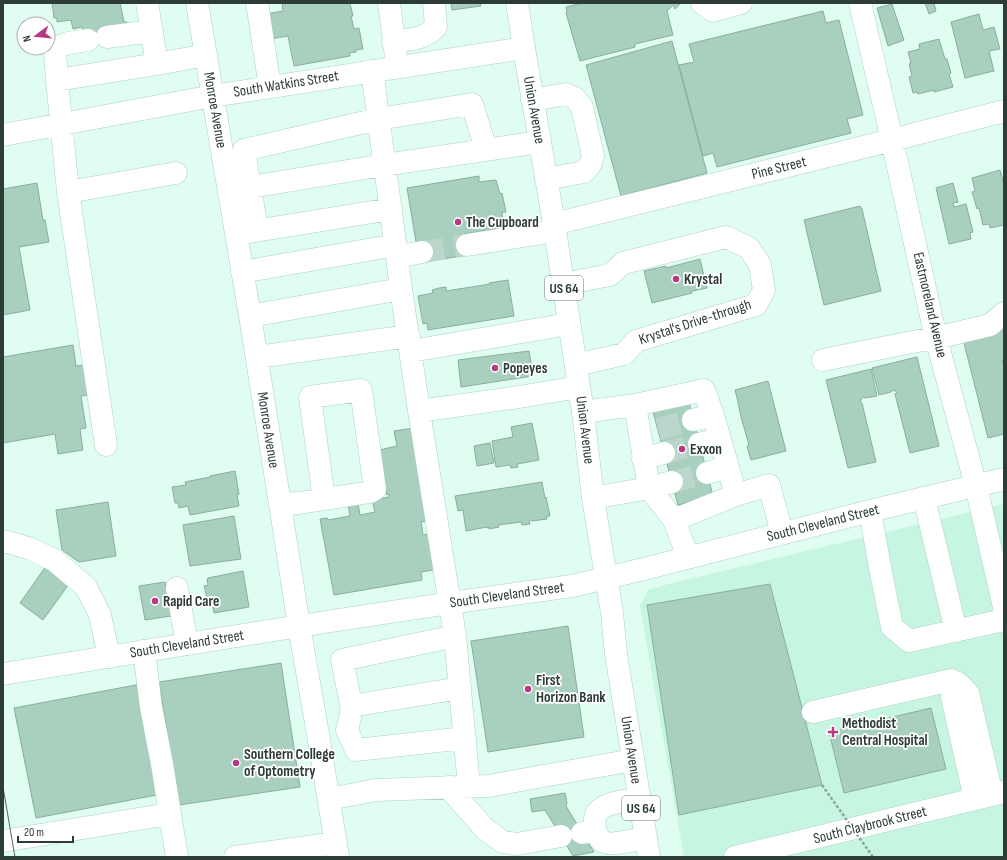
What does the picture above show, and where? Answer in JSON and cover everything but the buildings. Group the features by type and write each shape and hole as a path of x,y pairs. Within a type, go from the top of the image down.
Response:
{"street":[{"path":"147,3 157,64"},
{"name":"Monroe Avenue","path":"197,3 213,96 246,232 242,272 337,850"},
{"path":"257,3 270,87"},
{"path":"389,3 397,68"},
{"path":"394,42 414,39 434,30 436,27 434,3"},
{"name":"Union Avenue","path":"517,3 576,364 593,498 647,847"},
{"path":"702,3 714,11 740,3"},
{"name":"Eastmoreland Avenue","path":"860,3 936,338 976,486 1004,607"},
{"path":"106,445 68,192 55,52 60,46 68,44 152,31"},
{"name":"South Watkins Street","path":"3,135 213,96 524,48"},
{"path":"57,80 206,55"},
{"path":"372,71 401,289 455,636 469,786"},
{"path":"532,100 566,94 575,98 582,107 593,156 590,165 584,172 546,179"},
{"path":"391,209 246,232 250,186 244,150 378,118 472,104 486,149"},
{"name":"Pine Street","path":"467,245 554,228 1004,111"},
{"path":"250,186 540,142"},
{"path":"68,192 176,173"},
{"name":"Krystal's Drive-through","path":"563,284 610,275 623,263 726,237 749,248 760,265 764,290 756,305 636,341 624,354 576,364"},
{"path":"242,272 397,251 422,252"},
{"path":"250,316 401,289"},
{"path":"822,360 936,338 990,325 1004,313"},
{"path":"257,357 512,334 569,324"},
{"path":"419,411 579,387"},
{"path":"280,504 324,499 370,492 375,489 360,390 310,397 324,499"},
{"path":"583,412 635,405 704,390 703,417 720,439 736,495"},
{"path":"635,405 649,432 643,459 648,488 674,520 688,557"},
{"path":"700,444 720,439"},
{"path":"643,459 664,453"},
{"path":"707,473 728,467"},
{"name":"South Cleveland Street","path":"3,674 299,626 572,586 1004,479"},
{"path":"593,498 672,482"},
{"path":"674,520 736,495 769,485 782,533"},
{"path":"924,498 956,631"},
{"path":"870,511 892,627 909,641 1004,620"},
{"path":"3,542 8,542 31,549 54,560 86,587 100,615 109,657"},
{"path":"178,588 187,644"},
{"path":"455,636 342,660 352,706 347,730 356,750 465,738"},
{"path":"144,652 151,707 177,857"},
{"path":"813,712 951,680 958,683 952,697 991,795"},
{"path":"352,706 460,688"},
{"path":"318,734 347,730"},
{"path":"329,799 376,790 488,786 633,760"},
{"path":"448,787 485,829 503,842 517,844 561,836"},
{"name":"South Claybrook Street","path":"735,857 991,795"},
{"path":"639,798 604,806 595,816 588,832 606,843 647,847"},
{"path":"11,857 3,841 170,814"},
{"path":"235,857 337,850"}],"path":[{"path":"822,785 873,857"}],"shaded area":[{"name":"Methodist Central Hospital","path":"1004,504 1004,857 684,857 640,606 648,590"}],"tunnel":[{"path":"422,252 467,245"},
{"path":"658,429 693,420"},
{"path":"664,453 699,444"},
{"path":"672,482 707,473"}],"tram line":[{"path":"3,787 15,857"}],"place":[{"name":"The Cupboard","path":"458,222"},
{"name":"Krystal","path":"676,279"},
{"name":"Popeyes","path":"495,368"},
{"name":"Exxon","path":"682,449"},
{"name":"Rapid Care","path":"155,601"},
{"name":"First Horizon Bank","path":"528,689"},
{"name":"Methodist Central Hospital","path":"833,732"},
{"name":"Southern College of Optometry","path":"236,763"}]}
